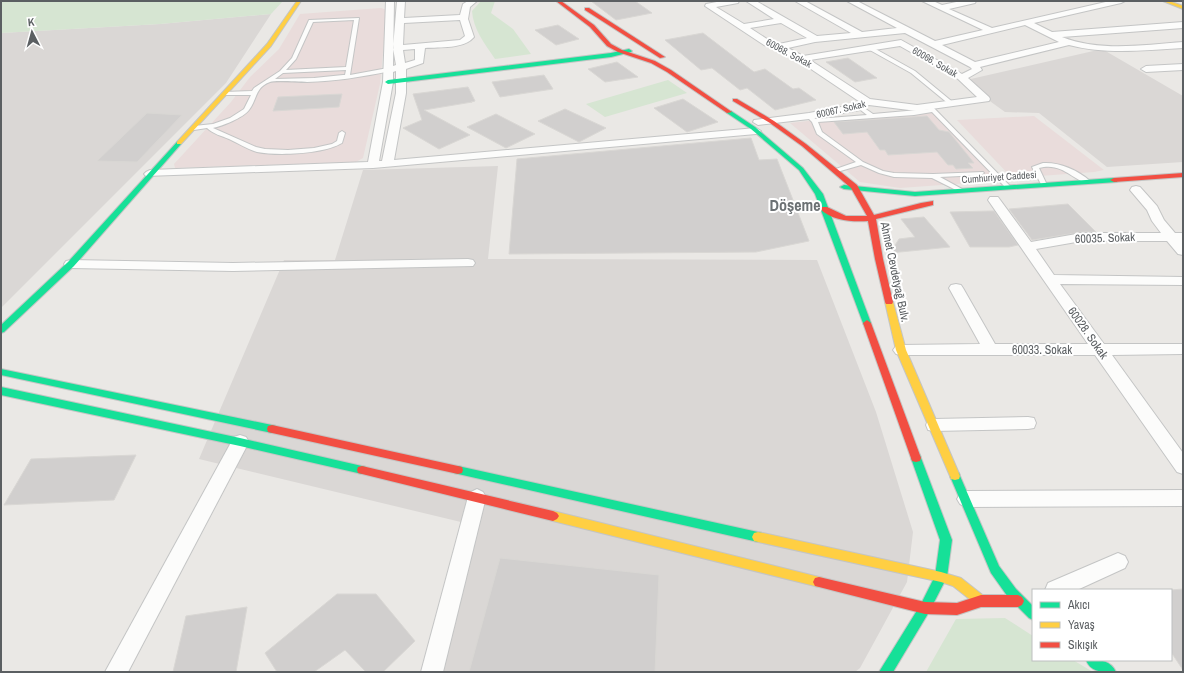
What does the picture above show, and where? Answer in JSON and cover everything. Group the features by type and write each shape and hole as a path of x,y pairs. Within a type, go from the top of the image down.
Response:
{"street":[{"path":"1,330 71,264 150,174 269,46 299,1"},
{"path":"373,165 388,76 390,1"},
{"path":"387,164 402,93 398,48 401,1"},
{"path":"398,48 462,42 467,40 470,37 464,17 466,6 473,1"},
{"path":"558,1 592,26 598,44"},
{"name":"60068. Sokak","path":"735,1 709,6 767,43 779,47 802,59 864,104"},
{"path":"750,1 815,39"},
{"path":"799,1 861,35"},
{"path":"851,1 974,65 1068,42"},
{"path":"926,1 992,31"},
{"path":"941,8 972,1"},
{"path":"933,44 1121,1"},
{"path":"1165,1 1183,8"},
{"path":"582,5 687,72"},
{"path":"400,21 464,17"},
{"path":"743,27 781,20"},
{"path":"1025,22 1068,42 1108,49 1183,45"},
{"path":"1051,35 1183,25"},
{"path":"779,47 815,39 906,30"},
{"path":"388,76 401,73 571,54 612,38 635,40"},
{"path":"401,73 624,53 632,50 636,46 635,40"},
{"name":"60066. Sokak","path":"870,48 902,43 961,77 985,99"},
{"path":"598,44 653,62 669,71 756,131 801,169 822,192 824,210 878,352 946,540 941,577 925,608 886,672"},
{"path":"401,73 420,61 420,46"},
{"path":"802,59 870,48"},
{"path":"961,77 976,70 974,65"},
{"path":"1146,69 1183,67"},
{"name":"Ahmet Cevdetyağ Bulv.","path":"729,96 770,120 804,145 854,187 872,219 879,260 901,350 995,569 1004,586 1028,604"},
{"name":"60067. Sokak","path":"745,123 812,118 864,104 931,108 985,99"},
{"path":"150,174 373,165 756,131"},
{"name":"Cumhuriyet Caddesi","path":"836,187 854,187 885,192 915,194 1183,175"},
{"path":"1133,190 1152,189"},
{"path":"1133,190 1153,209 1158,220 1177,237 1183,251"},
{"name":"60028. Sokak","path":"994,200 1183,467"},
{"path":"824,210 845,220 872,219 902,208 938,203"},
{"name":"60035. Sokak","path":"1027,247 1082,237 1177,237"},
{"path":"71,264 232,267 468,263"},
{"path":"1050,279 1183,281"},
{"path":"956,288 991,350"},
{"name":"60033. Sokak","path":"901,350 1100,350 1183,348"},
{"path":"1,372 242,422 941,577 957,582 981,601"},
{"path":"1,391 240,442 477,497 925,608 958,609 981,601 1028,604"},
{"path":"934,425 1028,422"},
{"path":"116,672 240,442"},
{"path":"432,672 477,497"},
{"path":"966,499 1183,498"},
{"path":"1057,589 1118,562"},
{"path":"1093,661 1109,672"}],"lane":[{"path":"194,128 209,127 232,119 242,113 248,107 254,91 282,72 294,59 311,21 357,19 347,77"},
{"path":"870,48 913,72 952,104"},
{"path":"282,72 349,68"},
{"path":"269,80 388,76"},
{"path":"228,91 254,91"},
{"path":"864,104 872,116"},
{"path":"981,173 933,176 894,175 881,172 861,164 819,133 812,118 914,113 931,108 1008,187"},
{"path":"209,127 212,130 235,139 252,148 273,152 331,148 340,142 342,133"},
{"path":"835,170 861,164"},
{"path":"1044,184 1035,167 1044,164 1057,165 1088,181"},
{"path":"933,176 960,190"}],"shaded area":[{"path":"381,8 387,10 380,84 363,158 356,162 175,168 174,164 231,102 250,77 279,49 300,14"},
{"path":"271,14 226,83 1,308 1,33 160,24"},
{"path":"1102,49 1183,96 1183,162 1107,167 1039,113 1005,112 962,81"},
{"path":"935,111 998,181 900,188 860,182 790,123 885,112"},
{"path":"1034,116 1104,170 1012,178 957,120"},
{"path":"498,166 488,259 817,260 876,412 913,532 907,582 860,668 855,672 432,672 465,523 199,459 284,260 335,260 363,170"}],"green space":[{"path":"1,1 283,1 271,14 160,24 1,33"},
{"path":"481,1 495,1 491,13 513,29 531,54 495,59 480,36 473,18 472,11"},
{"path":"668,80 687,93 605,117 586,104"},
{"path":"1005,618 1032,635 1032,661 1075,661 1093,672 926,672 956,619"}],"building":[{"path":"591,1 635,1 652,13 616,20"},
{"path":"558,25 579,39 556,45 535,30"},
{"path":"703,33 754,72 765,69 793,89 799,88 816,100 775,110 747,88 740,90 712,68 701,70 665,40"},
{"path":"848,58 877,78 855,82 826,62"},
{"path":"617,62 638,77 605,82 588,69"},
{"path":"544,75 553,89 500,97 492,82"},
{"path":"468,87 475,101 424,110 470,135 439,149 403,128 422,120 413,94"},
{"path":"342,94 339,107 273,111 278,97"},
{"path":"683,99 718,122 687,132 654,108"},
{"path":"565,109 606,128 579,142 538,121"},
{"path":"147,113 182,115 137,162 97,161"},
{"path":"496,114 535,134 506,148 467,127"},
{"path":"927,116 939,130 949,132 974,163 968,163 973,168 956,169 953,165 948,165 937,152 888,155 885,150 880,150 867,132 843,134 834,122"},
{"path":"751,138 759,160 777,159 809,241 756,252 509,254 517,159"},
{"path":"1068,204 1096,232 1082,232 1032,240 1009,209"},
{"path":"994,211 1018,245 1009,247 970,247 950,212"},
{"path":"924,217 950,247 890,253 899,239 915,237 901,219"},
{"path":"136,455 114,500 4,505 31,459"},
{"path":"500,558 659,575 655,672 469,672"},
{"path":"1183,589 1183,670 1172,654 1172,590"},
{"path":"337,594 376,594 415,641 383,672 366,672 345,650 314,672 277,672 265,653"},
{"path":"247,607 236,672 173,672 186,616"}],"traffic: fast":[{"path":"388,82 611,55 629,51"},
{"path":"729,112 753,128 801,169 819,194 867,323"},
{"path":"1,330 71,264 179,143"},
{"path":"844,187 915,194 1114,180"},
{"path":"1,372 272,429"},
{"path":"1,391 240,442 362,470"},
{"path":"886,672 925,608 941,577 946,540 916,458"},
{"path":"458,470 758,537"},
{"path":"955,476 995,569 1012,593 1032,613"},
{"path":"1093,661 1109,672"}],"traffic: slow":[{"path":"179,143 269,45 299,1"},
{"path":"1165,1 1183,8"},
{"path":"889,302 901,350 955,476"},
{"path":"553,516 819,582"},
{"path":"758,537 941,577 957,582 981,601"}],"traffic: jam":[{"path":"558,1 592,26 609,45 620,51 653,62 669,71 729,112"},
{"path":"587,9 662,57"},
{"path":"735,100 772,122 804,145 854,187 872,219 889,302"},
{"path":"1114,180 1183,175"},
{"path":"824,209 846,218 863,219 882,216 930,203"},
{"path":"867,323 916,458"},
{"path":"272,429 458,470"},
{"path":"362,470 553,516"},
{"path":"819,582 925,608 957,609 981,601 1018,601"}],"district":[{"name":"Döşeme","path":"795,205"}]}
